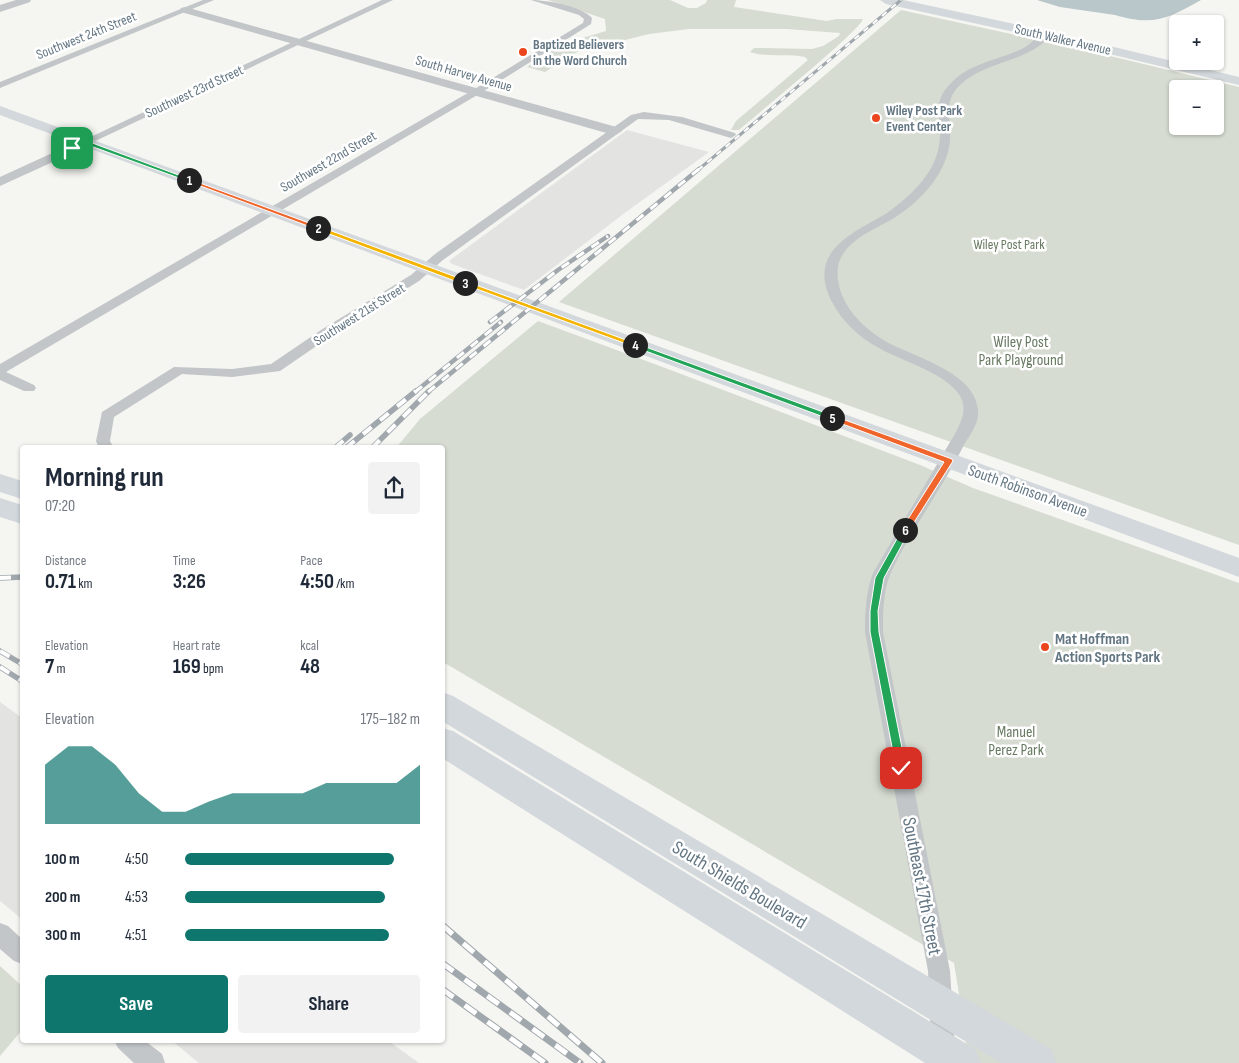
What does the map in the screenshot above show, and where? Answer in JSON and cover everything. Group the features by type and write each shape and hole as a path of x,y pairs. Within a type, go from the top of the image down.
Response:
{"main road":[{"name":"South Walker Avenue","path":"886,0 1047,34 1239,82"},
{"name":"South Robinson Avenue","path":"0,110 1239,568"},
{"path":"0,483 20,489"},
{"path":"0,506 20,514"},
{"name":"South Shields Boulevard","path":"445,707 1037,1063"},
{"name":"South Shields Boulevard","path":"445,743 961,1063"}],"street":[{"path":"0,9 26,0"},
{"name":"Southwest 24th Street","path":"0,85 210,0"},
{"name":"Southwest 23rd Street","path":"0,182 389,0"},
{"path":"535,0 582,13 588,18"},
{"name":"South Harvey Avenue","path":"185,10 615,131"},
{"name":"Southwest 22nd Street","path":"0,370 476,92 587,24 588,18"},
{"path":"949,461 971,414 968,396 941,371 887,347 863,331 840,306 832,287 832,267 840,250 847,241 869,226 897,211 933,175 942,156 944,141 942,104 956,82 986,65 1016,56 1035,47 1047,34"},
{"path":"615,131 635,117 650,114 731,135"},
{"name":"Southwest 21st Street","path":"105,445 103,441 107,415 179,370 232,373 274,368 326,333 415,278 439,257 615,131"},
{"path":"0,375 29,388"},
{"name":"Southeast 17th Street","path":"944,1063 939,972 874,632 874,611 876,589 882,572 949,461"},
{"path":"0,934 20,951"},
{"path":"130,1043 153,1063"}],"shaded area":[{"path":"1037,0 1201,0 1169,16 1150,20 1139,20 1060,7"},
{"path":"627,130 709,152 626,212 524,290 452,264 449,261"},
{"path":"0,702 20,717 20,917 0,901"},
{"path":"175,1043 391,1043 419,1063 199,1063"}],"green space":[{"path":"548,0 670,0 688,8 697,8 706,3 707,0 736,0 734,7 827,21 863,19 858,27 845,39 739,130 731,130 736,121 808,60 805,57 798,56 763,55 750,52 754,48 812,49 823,46 839,36 840,33 787,29 689,29 649,34 577,52 545,72 527,67 562,44 606,31 605,19"},
{"name":"Wiley Post Park","path":"901,10 1085,50 1210,80 1169,80 1169,135 1224,135 1224,83 1239,87 1239,545 559,302"},
{"name":"Manuel Perez Park","path":"538,321 920,465 973,488 1239,583 1239,1063 967,1063 965,1031 954,963 445,663 445,445 398,445 420,419"},
{"path":"0,966 20,984 20,1032 0,1056"}],"railway":[{"path":"698,170 901,0"},
{"path":"428,392 699,169"},
{"path":"490,322 558,270 608,236"},
{"path":"415,392 501,322"},
{"path":"350,445 416,391"},
{"path":"375,445 428,392"},
{"path":"338,445 350,435"},
{"path":"0,578 20,577"},
{"path":"0,651 20,663"},
{"path":"0,667 20,680"},
{"path":"445,928 602,1063"},
{"path":"445,965 580,1063"},
{"path":"445,991 545,1063"}],"place":[{"name":"Baptized Believers in the Word Church","path":"523,52"},
{"name":"Wiley Post Park Event Center","path":"876,118"},
{"name":"Mat Hoffman Action Sports Park","path":"1045,647"}],"route":[{"path":"72,148 85,142 949,461 901,538 882,572 876,589 874,632 901,768"}],"park label":[{"name":"Wiley Post Park Playground","path":"1021,350"}]}
